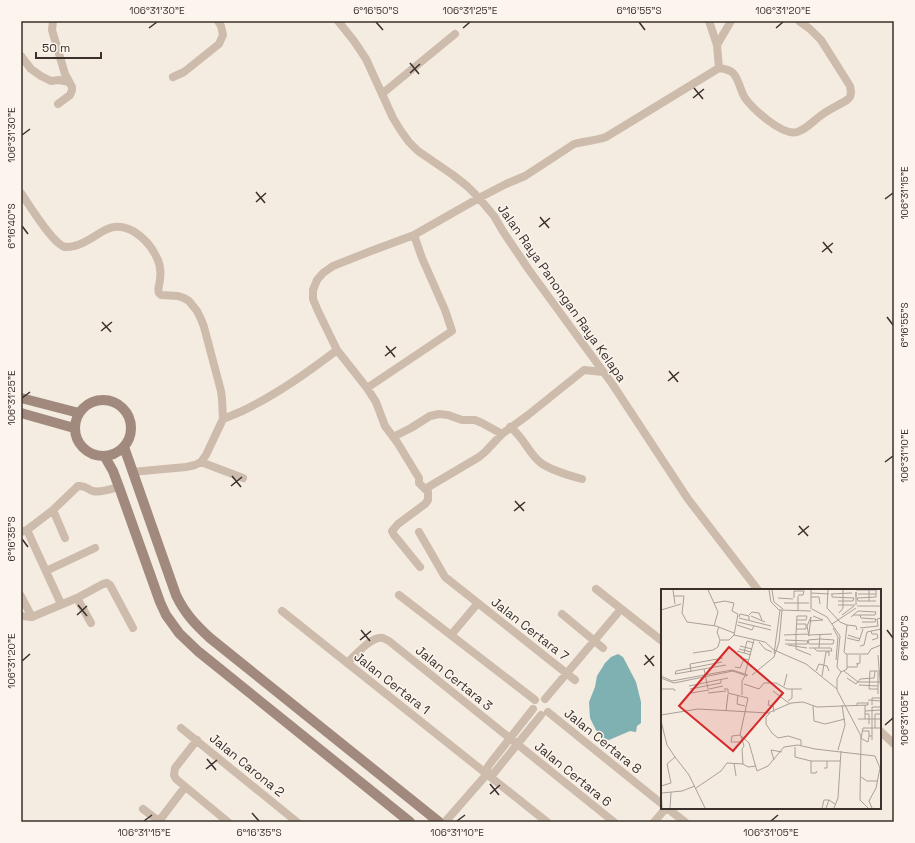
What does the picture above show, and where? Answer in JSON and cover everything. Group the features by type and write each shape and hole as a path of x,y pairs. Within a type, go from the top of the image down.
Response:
{"street":[{"path":"53,21 52,30 65,74 72,87 70,96 58,104"},
{"path":"173,77 184,72 219,44 223,35 218,21"},
{"name":"Jalan Raya Panongan Raya Kelapa","path":"338,21 366,59 383,93 393,118 401,131 418,151 453,175 479,198 494,216 522,260 613,385 688,499 757,589"},
{"path":"710,21 718,45 719,68"},
{"path":"718,45 731,21"},
{"path":"420,567 392,531 398,524 427,502 428,496 425,489 419,483 419,478 385,426 376,402 367,388 337,350 313,299 313,290 317,280 323,273 333,266 414,235 479,198 525,176 574,144 582,141 599,140 606,137 719,68 733,72 743,94 750,104 779,128 791,132 797,132 804,129 822,114 850,97 851,92 850,86 821,40 810,28 799,21"},
{"path":"383,93 455,34"},
{"path":"21,56 31,69 41,76 51,81 59,80 69,82"},
{"path":"21,193 34,213 56,241 66,247 78,245 105,229 112,227 124,227 137,234 157,257 160,270 159,293 162,295 184,298 193,306 201,319 221,391 223,420 201,462 186,467 132,472"},
{"path":"367,388 452,331 449,320 422,258 414,235"},
{"path":"223,420 269,397 337,350"},
{"path":"425,489 479,457 510,427 528,415 584,370 603,372"},
{"path":"21,398 79,413"},
{"path":"106,400 114,402 126,412 131,426 131,434 124,447 111,456 105,457 93,455 82,448 78,443 74,428 75,420 84,407 90,402 106,400"},
{"path":"21,413 74,428"},
{"path":"393,437 430,416 439,414 448,415 462,420 475,420 502,434"},
{"path":"510,427 520,435 540,463 554,470 582,479"},
{"path":"124,447 176,596 192,622 439,822"},
{"path":"105,457 113,471 160,602 166,615 179,633 199,652 410,822"},
{"path":"201,462 243,478"},
{"path":"60,604 46,571 24,531 54,510 78,486 82,486 95,492 119,487"},
{"path":"54,510 65,538"},
{"name":"Jalan Certara 7","path":"419,532 445,577 575,680"},
{"path":"46,571 95,548"},
{"path":"21,616 32,617 77,598 103,584 107,584 110,585 133,628"},
{"path":"596,589 661,640"},
{"path":"399,595 535,700"},
{"path":"21,596 32,617"},
{"path":"77,598 91,623"},
{"path":"451,636 478,604"},
{"path":"545,699 622,609"},
{"name":"Jalan Certara 1","path":"282,611 547,822"},
{"path":"562,614 603,648"},
{"name":"Jalan Certara 3","path":"347,663 370,641 382,638 389,641 518,744"},
{"path":"444,822 487,774 494,773 545,713 550,704 548,701 542,698 535,700 533,709 487,768 487,774"},
{"path":"533,709 535,712 545,713"},
{"name":"Jalan Certara 8","path":"545,713 661,803"},
{"name":"Jalan Carona 2","path":"181,728 298,822"},
{"path":"881,732 894,744"},
{"path":"197,740 175,768 174,775 176,780 228,822"},
{"name":"Jalan Certara 6","path":"518,744 614,822"},
{"path":"143,809 159,822 185,787"},
{"path":"654,822 665,809"},
{"path":"667,809 685,822"}],"water":[{"path":"618,654 623,657 636,682 641,702 641,723 637,726 636,732 630,731 609,740 603,738 596,730 590,718 589,702 595,687 597,676 605,663 611,657"}]}
